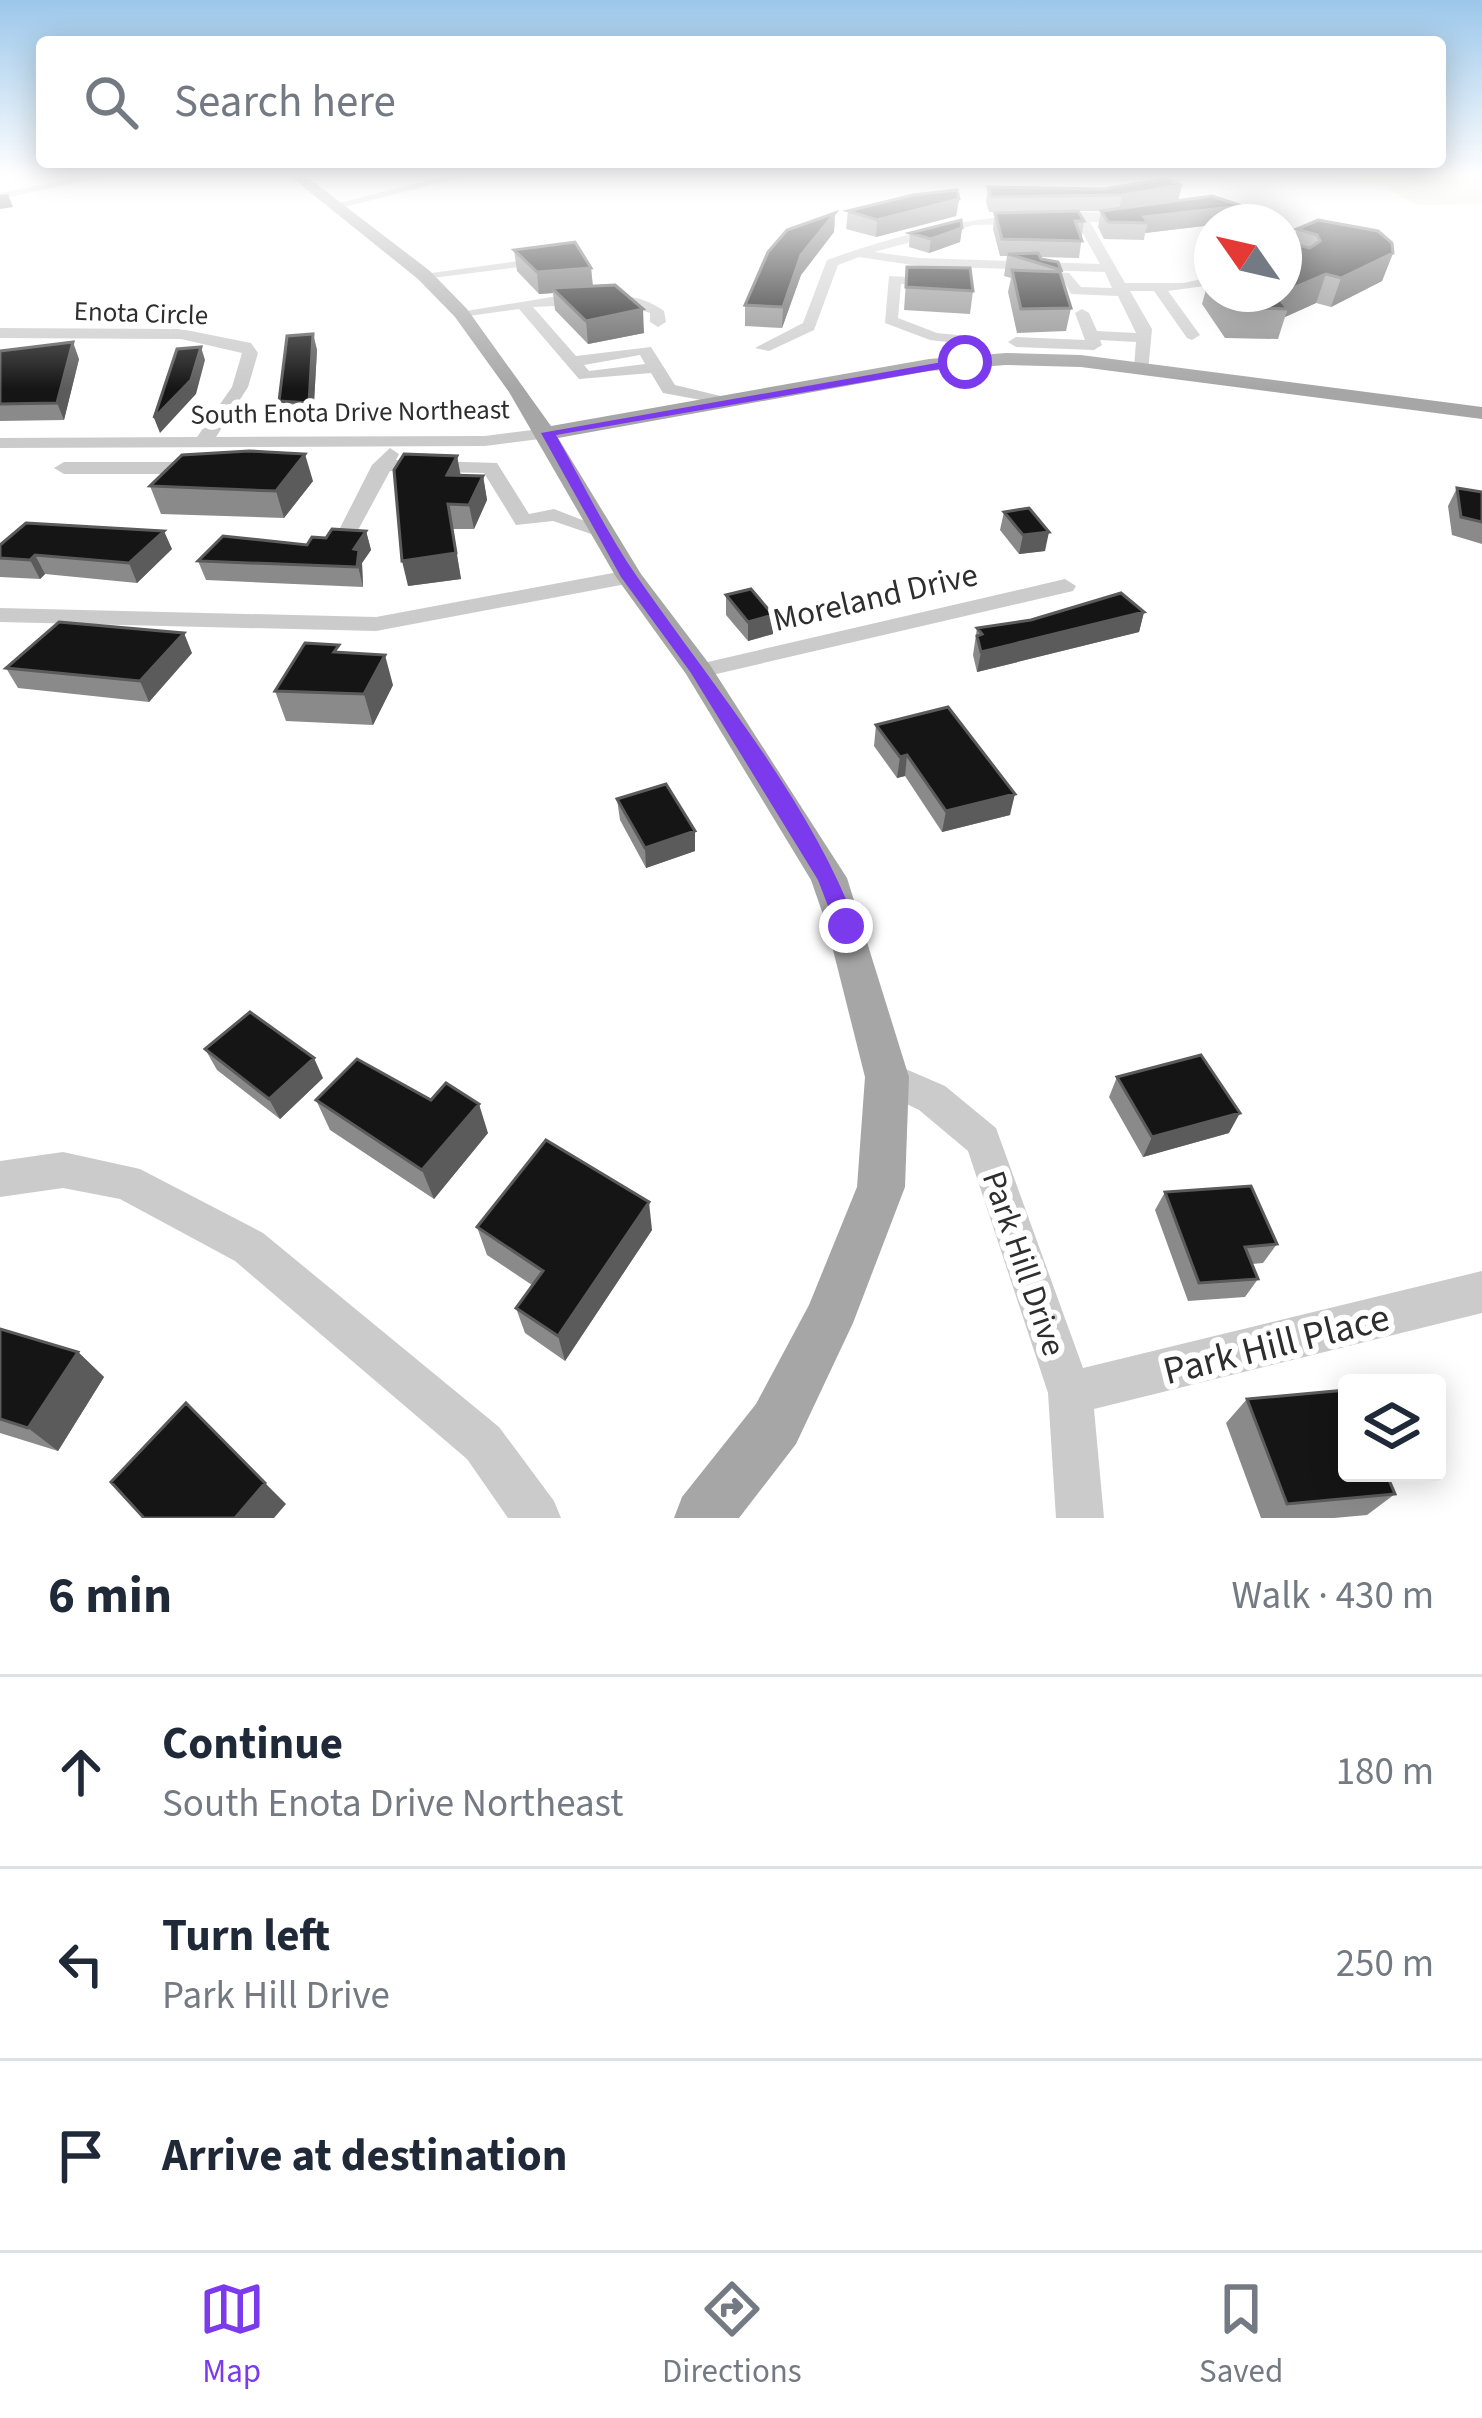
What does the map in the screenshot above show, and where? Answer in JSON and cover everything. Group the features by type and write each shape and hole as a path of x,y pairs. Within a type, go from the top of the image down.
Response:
{"main road":[{"path":"388,247 424,274 461,313 519,391 548,433 628,577 699,671 829,878 887,1077 881,1187 826,1323 776,1424 703,1518"},
{"name":"South Enota Drive Northeast","path":"548,433 964,350 1482,412"},
{"path":"519,391 566,414 650,413"}],"street":[{"path":"763,348 804,335 815,321 832,263 876,247"},
{"path":"1097,247 1144,329 1142,368"},
{"path":"857,254 919,262 1108,268"},
{"path":"424,274 571,256"},
{"path":"484,267 495,290"},
{"path":"994,275 1069,277 1076,291 1194,283"},
{"path":"945,282 894,280 890,320 962,324 964,350"},
{"path":"1158,287 1192,335"},
{"path":"461,313 637,299 657,311 658,322"},
{"path":"523,305 570,362 636,349 650,355 652,368 669,388 728,400"},
{"path":"1016,342 1094,345 1082,313"},
{"name":"Enota Circle","path":"0,333 182,334 245,346 250,353 239,387 211,439"},
{"path":"1091,335 1144,338"},
{"path":"650,413 669,388"},
{"name":"South Enota Drive Northeast","path":"0,442 432,440 548,433"},
{"path":"194,468 211,439"},
{"path":"362,440 383,461 490,467 523,521 554,515 603,532"},
{"path":"350,528 383,461 432,440"},
{"path":"64,468 217,468"},
{"path":"554,515 577,484"},
{"path":"0,615 376,624 628,577"},
{"name":"Moreland Drive","path":"699,671 1065,586"},
{"name":"Park Hill Drive","path":"887,1077 932,1098 983,1140 1070,1393 1080,1518"},
{"path":"0,1179 63,1170 126,1182 249,1246 483,1443 537,1518"},
{"name":"Park Hill Place","path":"1070,1393 1482,1292"}],"building":[{"path":"578,247 591,268 537,272 514,250"},
{"path":"772,247 808,247 783,307 745,305"},
{"path":"1305,247 1392,247 1393,253 1341,278 1326,274 1302,284"},
{"path":"1038,253 1041,259 1058,262 1061,270 1008,254"},
{"path":"907,267 970,268 973,291 906,287"},
{"path":"1012,270 1060,272 1071,308 1021,309"},
{"path":"615,285 643,309 586,321 552,288"},
{"path":"313,334 309,403 279,401 287,336"},
{"path":"73,342 57,403 0,404 0,351"},
{"path":"201,347 191,380 154,418 177,349"},
{"path":"305,454 276,491 150,486 182,455"},
{"path":"404,454 457,456 447,475 483,476 469,505 448,504 456,553 402,561 394,470"},
{"path":"1457,488 1482,492 1482,522 1461,517"},
{"path":"1029,508 1049,532 1023,535 1004,512"},
{"path":"26,523 164,531 129,563 35,555 30,560 0,558 0,545"},
{"path":"332,529 366,531 354,549 359,550 357,567 198,561 223,536 307,545 312,537 326,538"},
{"path":"751,589 773,615 748,622 726,595"},
{"path":"1121,593 1144,612 981,652 977,636 982,634 977,628 1031,620"},
{"path":"59,622 184,633 140,681 6,668"},
{"path":"305,643 339,645 334,652 385,655 364,694 275,691"},
{"path":"948,707 1015,794 946,811 907,755 900,757 876,725"},
{"path":"666,784 695,831 645,848 617,799"},
{"path":"250,1012 314,1058 269,1099 205,1049"},
{"path":"1201,1055 1240,1113 1152,1137 1117,1077"},
{"path":"357,1059 431,1100 446,1083 479,1104 422,1170 316,1100"},
{"path":"546,1140 649,1202 558,1336 516,1308 543,1271 477,1227"},
{"path":"1251,1186 1277,1244 1245,1247 1258,1279 1199,1283 1165,1192"},
{"path":"0,1329 78,1352 28,1428 0,1419"},
{"path":"1338,1391 1338,1482 1390,1482 1395,1494 1287,1504 1247,1399"},
{"path":"186,1403 265,1483 235,1518 144,1518 111,1482"}],"route":[{"path":"846,926 829,878 699,671 628,577 548,433 965,362"}]}
